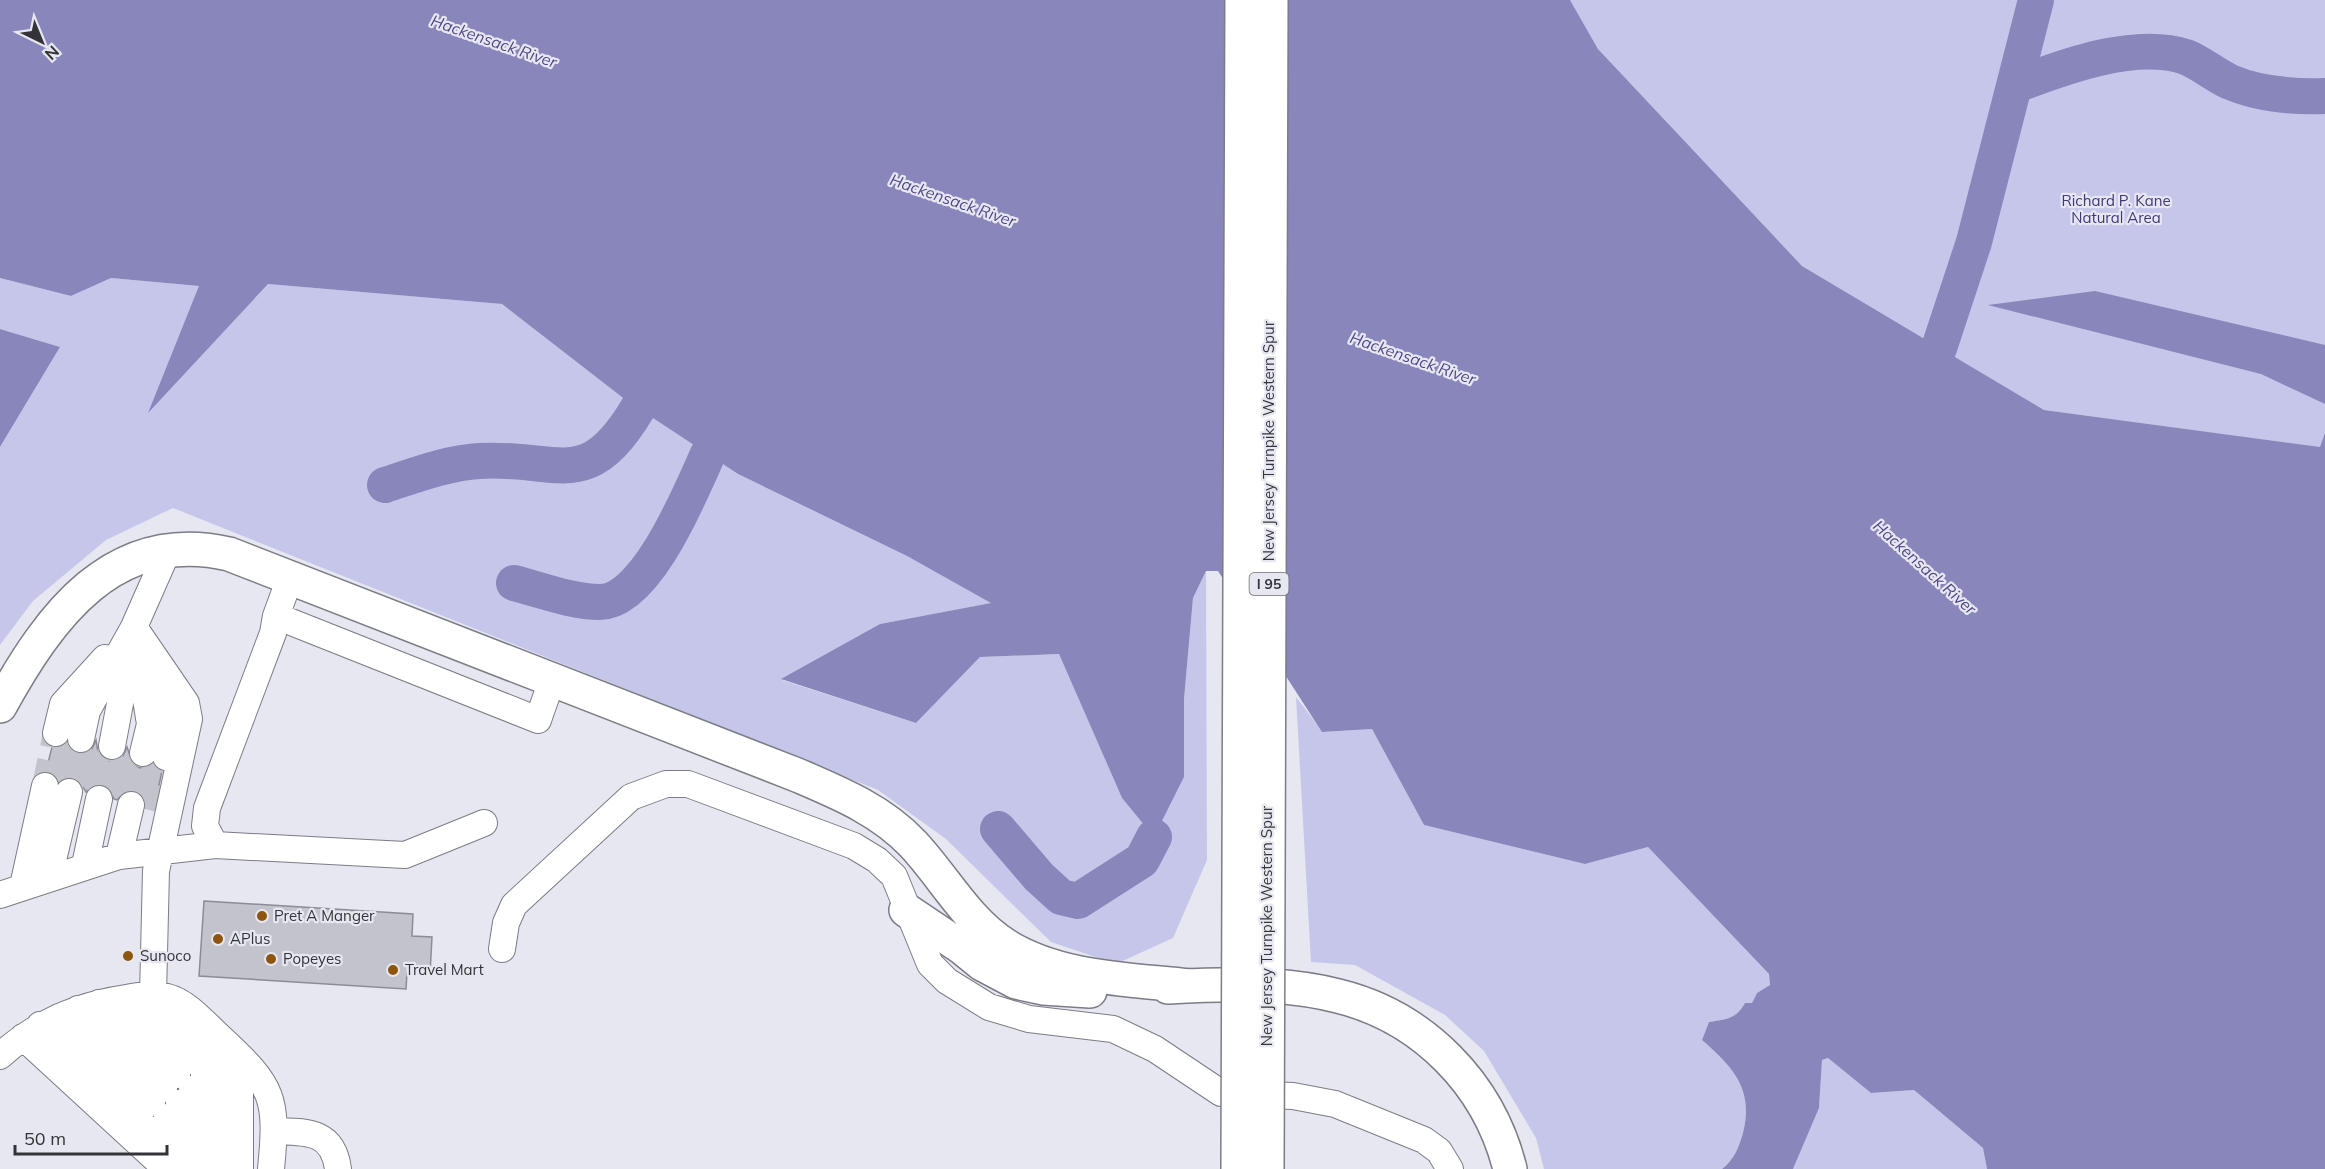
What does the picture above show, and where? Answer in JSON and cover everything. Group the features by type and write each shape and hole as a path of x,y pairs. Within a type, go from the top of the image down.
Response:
{"highway":[{"name":"New Jersey Turnpike Western Spur","path":"1238,1169 1242,0"},
{"name":"New Jersey Turnpike Western Spur","path":"1266,1169 1271,0"},
{"path":"0,706 31,651 78,595 119,567 168,550 211,549 247,560 797,775 860,803 887,821 911,842 984,928 1006,945 1031,959 1093,976 1190,986"},
{"path":"906,910 982,964 1029,985 1076,991 1190,986 1274,987 1316,991 1356,1001 1397,1019 1431,1043 1470,1084 1499,1132 1510,1169"}],"lane":[{"path":"69,736 87,711 134,627 168,550"},
{"path":"215,845 205,826 207,808 273,633 276,616 290,578"},
{"path":"276,616 538,720 552,680"},
{"path":"112,746 134,627"},
{"path":"134,627 173,729 155,756"},
{"path":"134,627 186,703 189,719 141,853"},
{"path":"502,950 506,923 520,898 631,797 666,784 677,783 699,787 860,849 877,860 894,876 930,964 947,981 989,1007 1029,1019 1113,1029 1155,1049 1221,1093 1303,1097 1335,1104 1424,1140 1439,1152 1450,1169"},
{"path":"9,891 57,789 49,877"},
{"path":"85,865 99,799"},
{"path":"89,1010 154,891 141,853 142,808"},
{"path":"9,891 85,865 141,853 215,845 405,855 484,823"},
{"path":"0,1056 89,1010 167,997 187,1007 254,1069 271,1098 275,1131 271,1169"},
{"path":"89,1010 172,1096 187,1136 238,1169"},
{"path":"89,1010 172,1096 226,1096 238,1169"},
{"path":"89,1010 172,1096"},
{"path":"89,1010 160,1163 221,1169"},
{"path":"89,1010 172,1019 240,1081 238,1169"},
{"path":"275,1131 304,1132 324,1139 335,1156 338,1169"}],"green space":[{"name":"Richard P. Kane Natural Area","path":"1570,0 2325,0 2325,448 2044,410 1802,266 1598,49"},
{"path":"0,278 71,296 111,278 200,286 149,411 268,284 502,304 627,401 738,474 907,556 992,603 880,624 782,680 916,723 980,657 1059,654 1122,798 1154,837 1184,777 1184,699 1193,598 1206,571 1207,860 1173,938 1116,964 1051,942 946,839 878,790 173,508 106,540 33,601 0,645 0,447 60,347 0,329"},
{"path":"1296,697 1323,732 1372,729 1424,825 1585,864 1648,847 1769,974 1770,985 1757,993 1752,1003 1745,1003 1738,1012 1730,1017 1709,1022 1702,1040 1723,1060 1738,1080 1746,1104 1743,1133 1730,1162 1722,1169 1544,1169 1536,1138 1484,1051 1445,1015 1355,965 1311,962"},
{"path":"1828,1058 1871,1093 1914,1090 1983,1148 1987,1169 1793,1169 1819,1108 1822,1060"}],"water":[{"name":"Hackensack River","path":"0,0 1570,0 1598,49 1802,266 2044,410 2320,447 2325,433 2325,1169 1987,1169 1983,1148 1914,1090 1871,1093 1828,1058 1822,1060 1819,1108 1793,1169 1722,1169 1733,1157 1740,1143 1746,1117 1746,1104 1738,1080 1723,1060 1702,1040 1709,1022 1730,1017 1738,1012 1745,1003 1752,1003 1757,993 1770,985 1769,974 1648,847 1585,864 1424,825 1372,729 1322,732 1218,571 1206,571 1193,598 1184,699 1184,777 1154,837 1122,798 1059,654 980,657 916,723 781,679 880,624 991,603 907,556 738,474 627,401 502,304 268,284 148,413 199,286 111,278 71,296 0,278"},
{"path":"2095,291 2325,345 2325,404 2261,374 1988,305"},
{"path":"0,329 60,347 0,447"}],"building":[{"path":"96,740 98,752 109,761 123,756 127,747 133,764 140,768 153,764 162,771 154,809 146,807 142,795 135,791 126,791 117,800 114,799 109,788 103,785 94,785 86,792 80,782 73,778 59,781 55,775 46,771 52,747 67,743 71,750 85,753 92,749"},
{"path":"204,901 413,914 412,936 432,937 430,974 407,973 406,989 199,976"}],"waterway":[{"path":"1939,348 1974,242 2036,0"},
{"path":"2016,85 2100,58 2145,52 2186,57 2230,82 2253,90 2289,95 2325,96"},
{"path":"385,485 467,462 507,461 551,465 586,462 602,452 620,435 638,408"},
{"path":"514,583 579,600 600,602 617,597 634,584 665,542 691,493 708,454"},
{"path":"998,829 1039,877 1061,897 1078,901 1142,860 1154,837"}],"tunnel":[{"path":"45,786 56,733"},
{"path":"69,792 81,739"},
{"path":"99,799 112,746"},
{"path":"131,805 143,753"},
{"path":"153,811 166,759"}],"place":[{"name":"Pret A Manger","path":"262,916"},
{"name":"APlus","path":"218,939"},
{"name":"Sunoco","path":"128,956"},
{"name":"Popeyes","path":"271,959"},
{"name":"Travel Mart","path":"393,970"}]}
